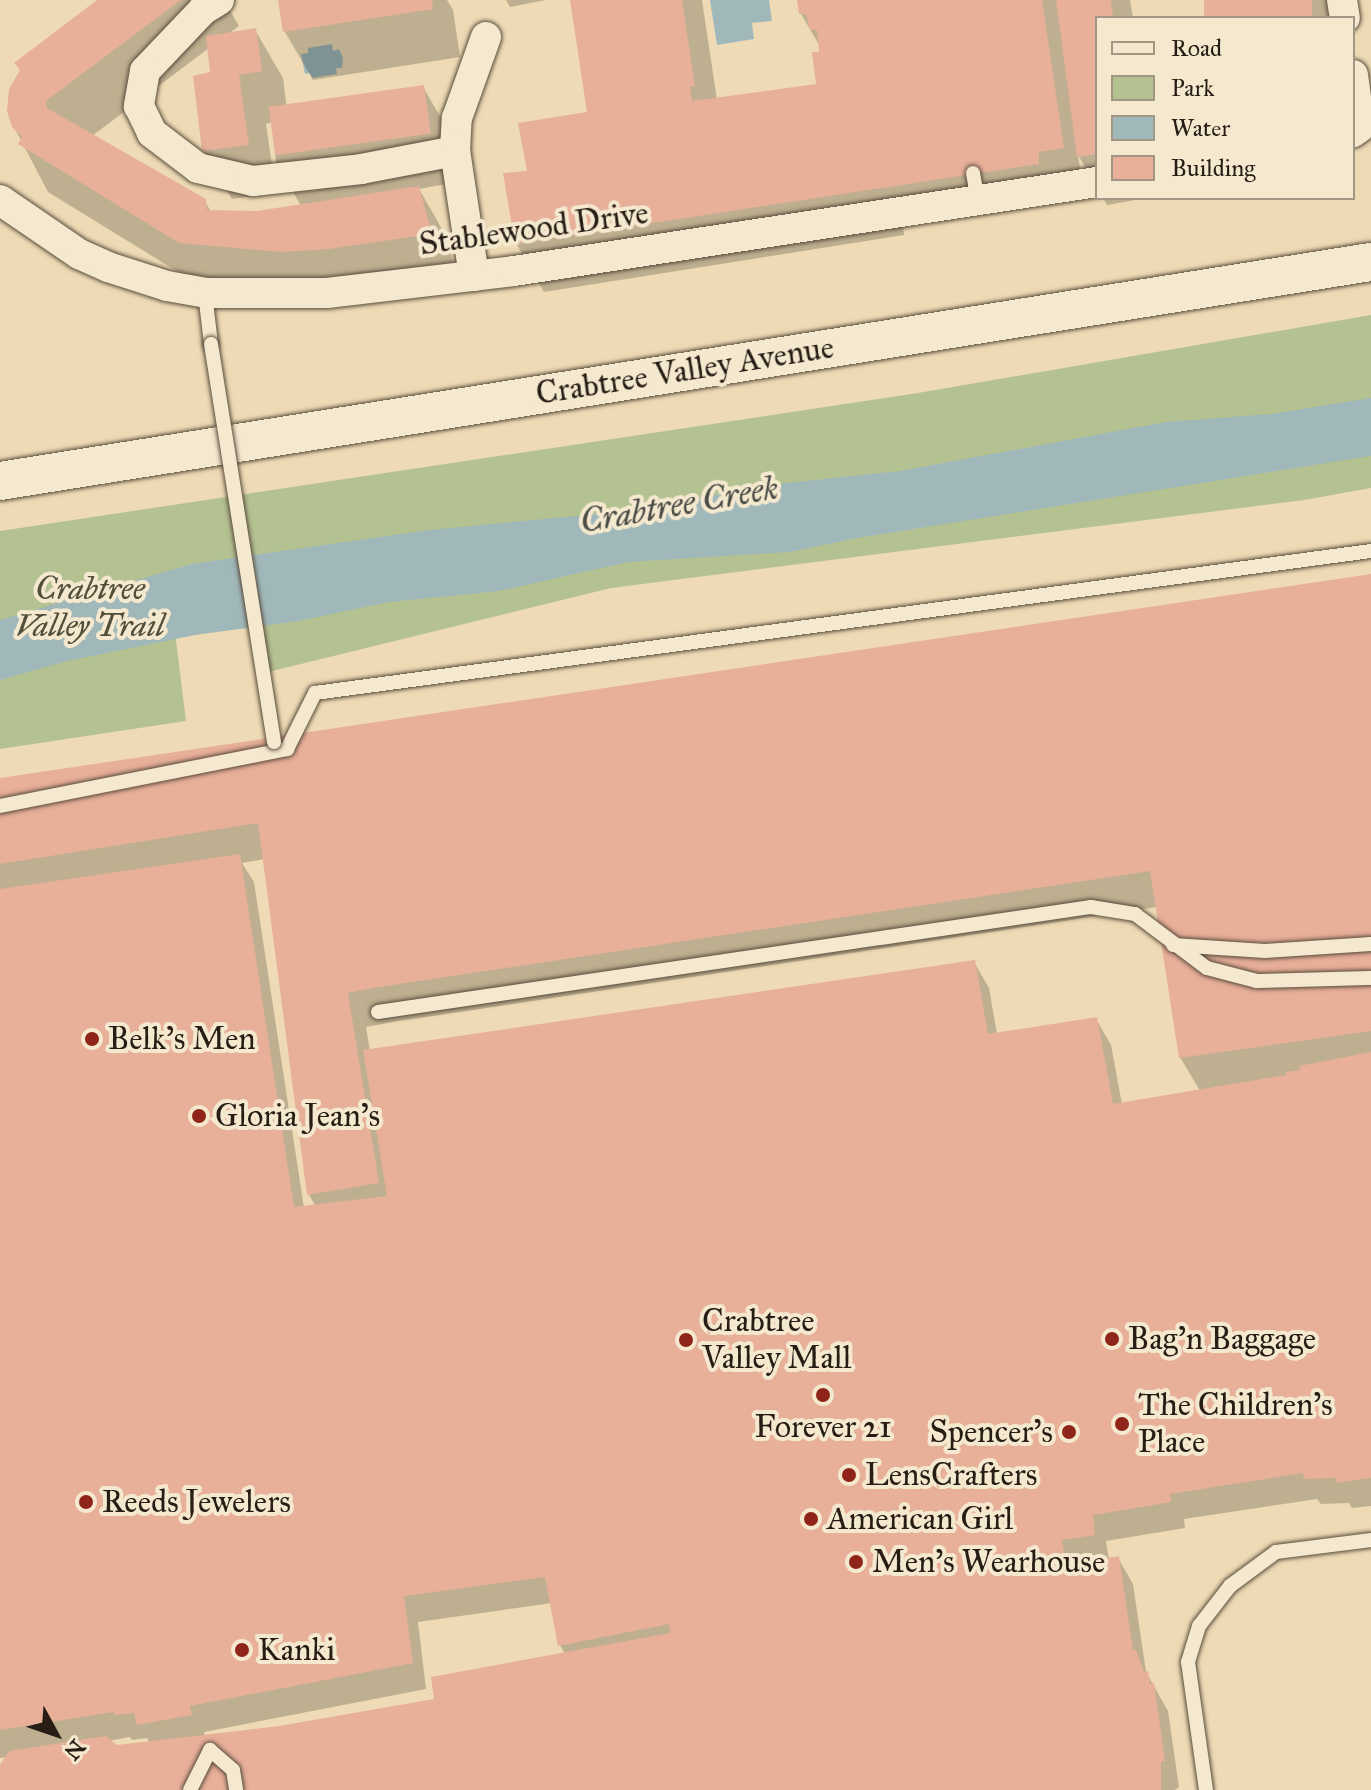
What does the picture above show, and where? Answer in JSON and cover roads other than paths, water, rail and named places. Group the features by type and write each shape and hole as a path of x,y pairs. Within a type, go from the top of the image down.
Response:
{"street":[{"path":"219,0 203,10 145,71 139,106 152,133 198,168 253,181 361,169 455,151"},
{"path":"474,276 455,151 457,118 486,37"},
{"name":"Stablewood Drive","path":"0,200 79,254 167,286 205,293 327,293 474,276 975,187 1095,182"},
{"name":"Crabtree Valley Avenue","path":"0,481 1371,262"}],"lane":[{"path":"205,293 274,742"},
{"path":"0,806 287,749 315,693 1371,551"},
{"path":"378,1012 1091,907 1135,914 1207,968 1257,981 1371,978"},
{"path":"1173,945 1265,951 1371,944"},
{"path":"1206,1790 1188,1662 1199,1626 1230,1586 1276,1552 1371,1540"},
{"path":"190,1790 210,1750 233,1770 236,1790"}],"water":[{"path":"710,0 769,0 772,21 752,23 754,39 717,45"},
{"path":"332,44 333,51 339,49 343,58 342,68 336,68 337,74 312,78 310,73 305,74 301,54 308,53 308,48"},
{"name":"Crabtree Creek","path":"1371,398 1371,456 857,538 790,552 628,562 499,591 389,602 298,621 195,635 67,661 0,680 0,620 192,564 429,530 638,510 768,485 900,471 1166,422 1271,414"}],"place":[{"name":"Belk's Men","path":"92,1039"},
{"name":"Gloria Jean's","path":"199,1116"},
{"name":"Bag'n Baggage","path":"1112,1339"},
{"name":"Crabtree Valley Mall","path":"686,1340"},
{"name":"Forever 21","path":"823,1395"},
{"name":"The Children's Place","path":"1122,1424"},
{"name":"Spencer's","path":"1069,1432"},
{"name":"LensCrafters","path":"849,1475"},
{"name":"Reeds Jewelers","path":"86,1502"},
{"name":"American Girl","path":"811,1519"},
{"name":"Men's Wearhouse","path":"856,1562"},
{"name":"Kanki","path":"242,1650"}],"park label":[{"name":"Crabtree Valley Trail","path":"90,608"}]}
